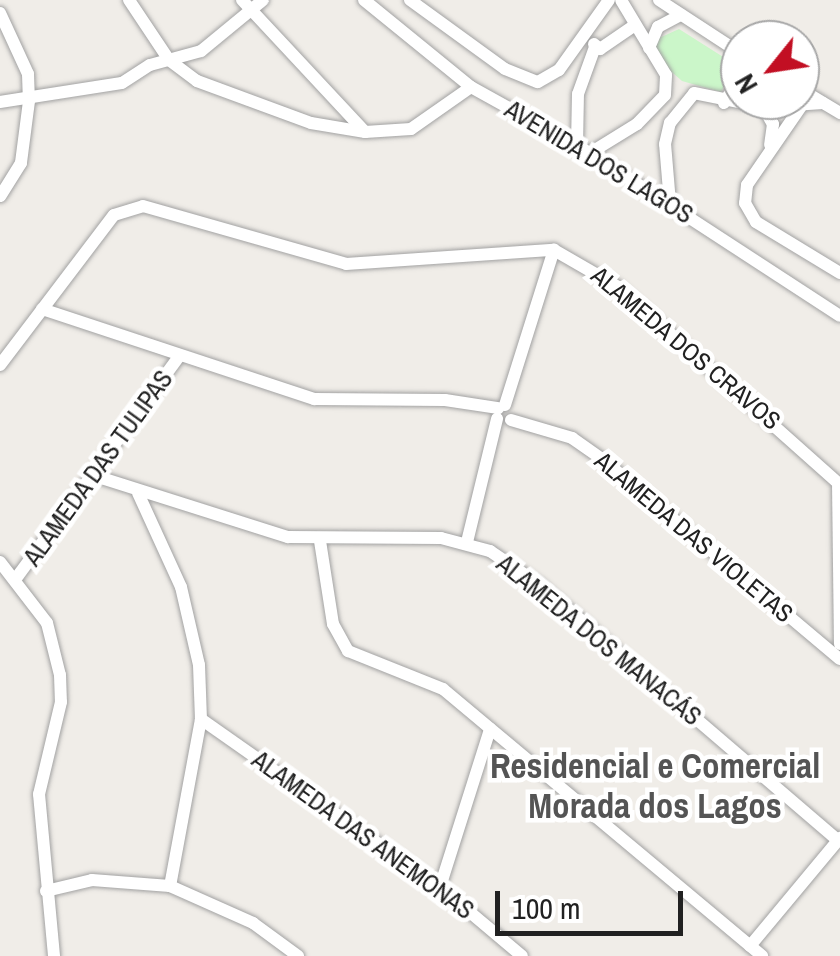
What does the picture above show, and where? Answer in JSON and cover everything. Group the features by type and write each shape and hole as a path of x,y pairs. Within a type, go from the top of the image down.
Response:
{"street":[{"path":"129,0 168,60 216,90 310,123 365,132 418,127 471,87"},
{"path":"0,102 112,87 168,60 200,51 246,5 263,0"},
{"name":"AVENIDA DOS LAGOS","path":"364,0 471,87 590,153 840,316"},
{"path":"410,0 529,82 558,70 608,0"},
{"path":"622,0 666,76 694,93 720,102"},
{"path":"659,0 720,40"},
{"path":"246,5 365,132"},
{"path":"0,13 28,74 29,101 20,163 0,196"},
{"path":"649,48 658,27 680,15"},
{"path":"595,47 636,25"},
{"path":"576,145 578,94 595,47 589,27"},
{"path":"590,153 653,111 665,94 666,76"},
{"path":"670,203 663,176 670,122 694,93"},
{"path":"820,101 840,113"},
{"path":"768,152 774,130 769,120"},
{"path":"786,120 747,185 749,214 840,274"},
{"path":"0,366 114,215 143,206 330,262 554,250 467,542"},
{"name":"ALAMEDA DOS CRAVOS","path":"554,250 618,288 839,484"},
{"name":"ALAMEDA DAS VIOLETAS","path":"42,309 178,358 314,399 467,405 541,427 602,458 840,659"},
{"name":"ALAMEDA DAS TULIPAS","path":"17,577 178,358"},
{"name":"ALAMEDA DOS MANACÁS","path":"92,475 236,526 320,541 467,542 540,585 839,839"},
{"path":"839,484 840,644"},
{"path":"138,493 181,586 199,665 201,719 170,886"},
{"path":"320,541 340,643 362,660 443,689 762,956"},
{"path":"0,562 17,577 47,623 60,674 60,702 40,794 54,956"},
{"name":"ALAMEDA DAS ANEMONAS","path":"201,719 440,887 522,956"},
{"path":"440,887 490,729"},
{"path":"750,946 839,839"},
{"path":"46,891 92,880 170,886 252,923 298,956"}],"green space":[{"path":"679,29 720,55 720,92 682,81 654,49 657,39"}],"district":[{"name":"Residencial e Comercial Morada dos Lagos","path":"655,786"}]}
